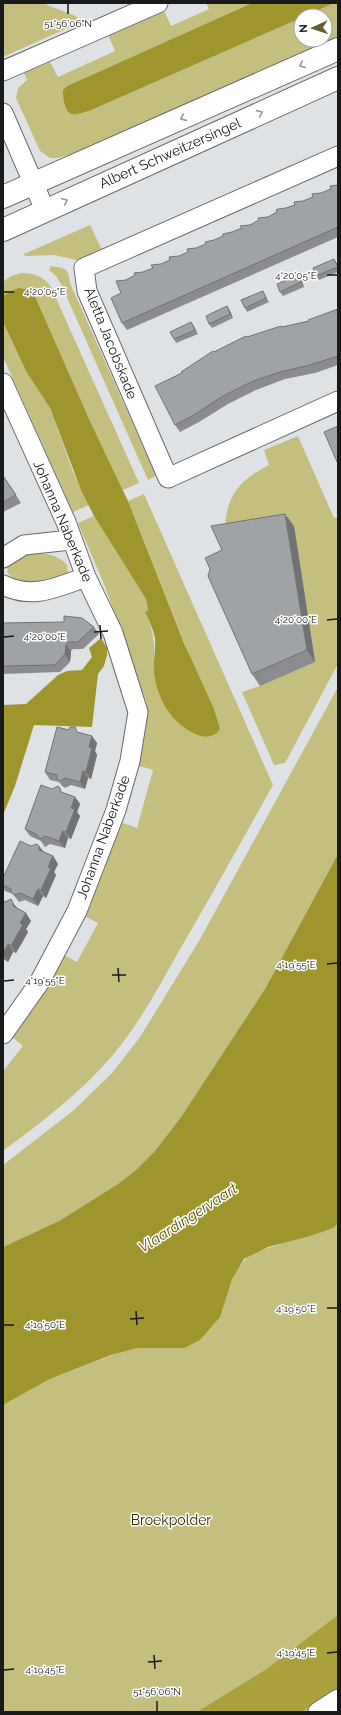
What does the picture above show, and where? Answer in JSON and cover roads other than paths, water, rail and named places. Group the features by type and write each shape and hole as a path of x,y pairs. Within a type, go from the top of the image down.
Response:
{"street":[{"path":"3,71 158,3"},
{"name":"Albert Schweitzersingel","path":"3,197 338,49"},
{"name":"Albert Schweitzersingel","path":"3,230 338,78"},
{"path":"3,113 45,210"},
{"name":"Aletta Jacobskade","path":"338,156 84,268 87,291 168,478 338,401"},
{"name":"Johanna Naberkade","path":"3,383 66,522 71,540 86,577 113,633 138,712 130,761 116,810 77,911 39,983 3,1034"},
{"path":"3,558 24,545 71,540"},
{"path":"3,584 15,591 44,591 86,577"},
{"path":"318,1712 338,1699"}],"water":[{"path":"252,3 334,3 323,8 293,8 293,22 89,111 78,114 69,113 64,104 63,96 63,90 67,86"},
{"path":"18,288 28,289 34,294 90,421 128,501 184,643 214,709 220,729 216,734 207,737 189,731 173,718 158,692 154,672 155,638 145,612 148,611 146,599 94,516 81,490 50,408 27,373 3,322 3,296"},
{"path":"101,638 107,648 107,655 104,666 98,674 92,727 34,725 15,786 3,815 3,705 26,704 58,675 67,671 82,670 92,657 89,648"},
{"name":"Vlaardingervaart","path":"338,854 338,1223 333,1228 310,1236 268,1247 244,1259 232,1279 220,1317 200,1340 184,1348 137,1348 111,1355 50,1379 3,1405 3,1247 59,1221 118,1184 136,1170 155,1151 181,1117 265,989"}],"park label":[{"name":"Broekpolder","path":"171,1520"}]}
